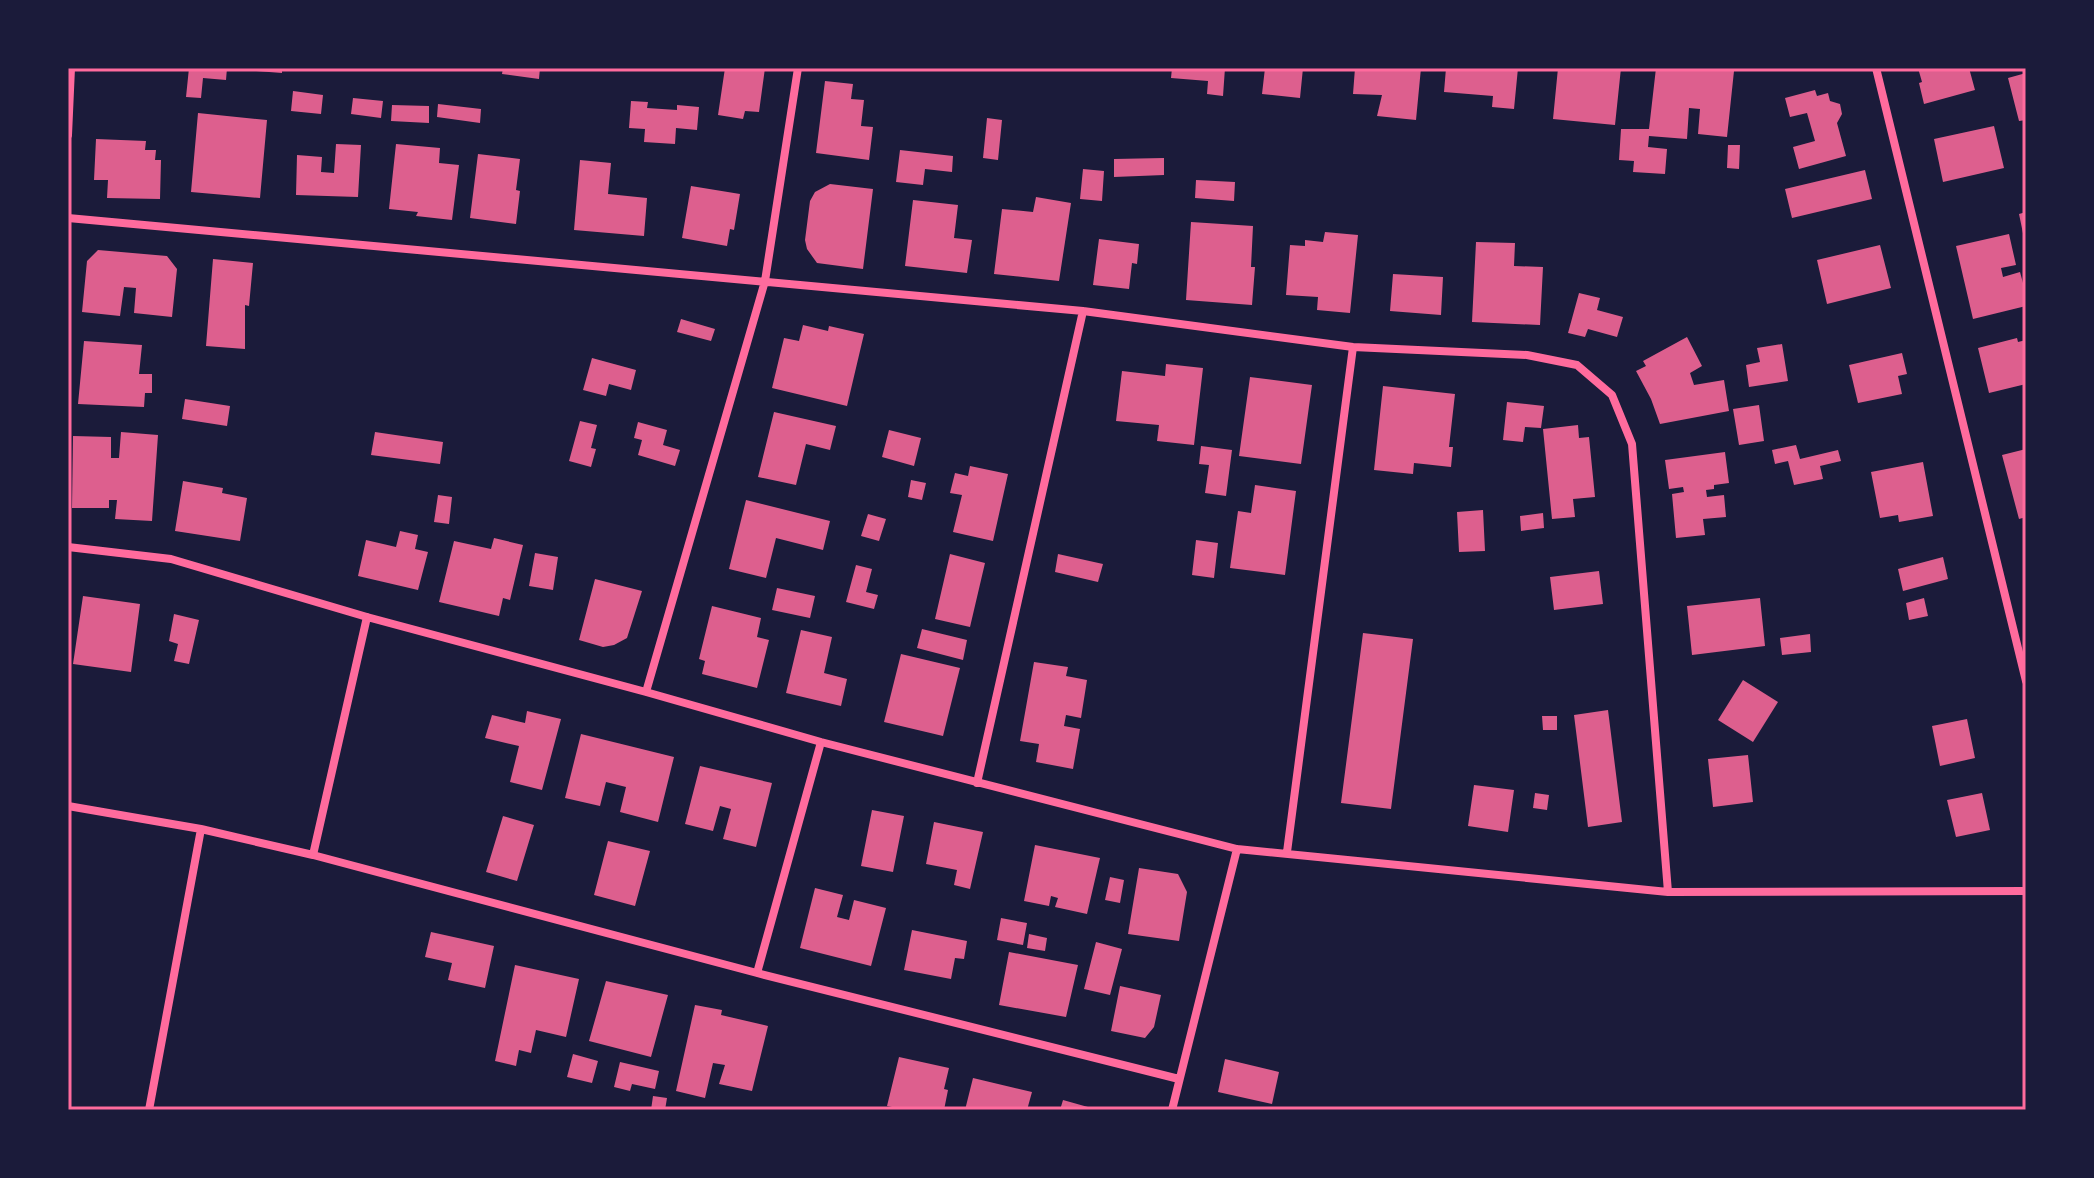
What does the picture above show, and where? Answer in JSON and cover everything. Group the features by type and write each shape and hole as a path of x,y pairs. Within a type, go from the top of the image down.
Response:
{"street":[{"path":"68,135 71,68"},
{"path":"646,692 765,281 798,68"},
{"path":"1876,68 2026,681"},
{"path":"68,218 1083,311 1353,347 1527,355 1577,365 1612,395 1632,444 1668,892"},
{"path":"977,783 1083,311"},
{"path":"1287,852 1353,347"},
{"path":"68,547 171,559 367,617 821,742 1237,849 1668,892 2026,891"},
{"path":"313,855 367,617"},
{"path":"757,973 821,742"},
{"path":"68,806 201,829 313,855 757,973 1179,1079"},
{"path":"149,1110 201,829"},
{"path":"1172,1110 1237,849"}],"building":[{"path":"189,68 227,68 226,80 203,78 201,98 186,97"},
{"path":"257,68 282,68 282,73 256,71"},
{"path":"503,68 540,68 539,79 502,74"},
{"path":"725,68 765,68 759,112 745,111 743,119 718,115"},
{"path":"1172,68 1225,68 1223,96 1207,94 1208,81 1171,78"},
{"path":"1265,68 1303,68 1300,98 1262,94"},
{"path":"1355,68 1421,68 1416,120 1377,116 1382,95 1353,94"},
{"path":"1446,68 1518,68 1514,109 1492,107 1493,96 1444,92"},
{"path":"1558,68 1621,68 1615,125 1553,119"},
{"path":"1656,68 1734,71 1727,137 1698,134 1700,109 1689,108 1687,139 1649,136 1648,147 1667,149 1665,174 1633,172 1634,161 1619,160 1621,129 1649,129"},
{"path":"1918,68 1969,68 1975,90 1924,104"},
{"path":"2026,73 2026,120 2019,121 2008,78"},
{"path":"825,81 853,84 851,99 864,100 861,126 873,127 869,160 816,153"},
{"path":"1815,90 1817,96 1828,93 1830,101 1840,104 1842,114 1837,123 1846,156 1799,169 1793,147 1815,141 1807,113 1790,117 1785,98"},
{"path":"293,91 323,95 321,114 291,111"},
{"path":"353,98 383,101 381,118 351,114"},
{"path":"631,101 648,102 647,108 677,110 677,105 699,107 697,130 676,128 675,144 644,142 645,129 629,128"},
{"path":"438,104 481,109 480,123 437,117"},
{"path":"392,105 429,106 429,123 391,121"},
{"path":"198,113 267,120 260,198 191,192"},
{"path":"987,118 1002,120 998,160 983,158"},
{"path":"1994,126 2004,168 1943,182 1934,139"},
{"path":"96,139 146,141 145,150 156,150 155,160 161,160 160,199 107,198 108,180 94,180"},
{"path":"336,144 361,145 358,197 296,195 297,155 322,157 321,172 334,173"},
{"path":"396,144 440,148 439,163 459,165 452,220 389,209"},
{"path":"1728,145 1740,145 1739,169 1727,168"},
{"path":"900,150 953,156 952,172 925,169 923,185 896,182"},
{"path":"478,154 520,159 516,224 470,218"},
{"path":"1164,158 1164,175 1114,177 1114,159"},
{"path":"580,160 611,163 608,194 647,198 644,236 574,230"},
{"path":"1083,169 1104,171 1102,201 1080,199"},
{"path":"1865,170 1872,199 1792,218 1785,189"},
{"path":"1196,180 1235,182 1234,201 1195,198"},
{"path":"830,184 873,189 863,269 817,263 807,249 805,240 810,201 815,192"},
{"path":"691,186 740,194 734,230 730,229 727,246 682,238"},
{"path":"1036,197 1071,203 1059,281 994,274 1002,209 1033,212"},
{"path":"913,200 958,205 954,238 972,240 967,273 905,266"},
{"path":"2026,212 2026,243 2025,243 2019,214"},
{"path":"1191,222 1253,226 1251,267 1255,267 1252,305 1186,300"},
{"path":"1325,232 1358,235 1350,313 1317,310 1318,297 1286,295 1290,245 1305,246 1305,240 1323,242"},
{"path":"2009,234 2016,265 2001,268 2003,277 2020,272 2023,283 2026,282 2026,306 1973,319 1956,246"},
{"path":"1099,239 1139,244 1137,264 1132,263 1129,289 1093,285"},
{"path":"1476,242 1515,243 1514,266 1543,267 1540,325 1472,322"},
{"path":"1880,245 1891,288 1827,304 1817,260"},
{"path":"98,250 167,256 177,269 172,317 134,313 136,288 124,287 120,316 82,312 87,261"},
{"path":"213,259 253,263 249,306 245,305 245,349 206,346"},
{"path":"1393,274 1443,277 1441,315 1390,311"},
{"path":"1579,293 1600,298 1597,310 1623,317 1617,337 1588,329 1585,337 1568,333"},
{"path":"681,319 715,329 711,341 677,332"},
{"path":"803,325 828,331 829,326 864,334 847,406 772,388 784,338 799,341"},
{"path":"1687,337 1702,366 1690,373 1694,385 1724,380 1729,411 1660,424 1636,371 1646,366 1643,361"},
{"path":"2017,338 2018,342 2026,340 2026,384 1989,393 1978,348"},
{"path":"84,341 142,345 139,374 152,374 152,393 145,393 144,407 78,404"},
{"path":"1782,344 1788,381 1749,387 1746,365 1760,362 1757,348"},
{"path":"1902,353 1907,374 1898,376 1902,394 1858,403 1849,365"},
{"path":"592,358 636,370 631,390 609,384 606,396 583,390"},
{"path":"1166,364 1203,368 1194,445 1157,441 1159,425 1116,421 1122,371 1165,376"},
{"path":"1250,377 1312,385 1301,464 1239,456"},
{"path":"1383,386 1455,394 1449,447 1453,447 1451,467 1414,463 1413,474 1374,470"},
{"path":"185,399 230,406 227,426 182,419"},
{"path":"1507,402 1544,406 1541,428 1525,427 1523,442 1503,440"},
{"path":"1759,405 1764,441 1739,445 1733,409"},
{"path":"774,412 836,426 830,450 806,444 796,485 758,477"},
{"path":"580,421 597,425 591,448 596,449 591,467 569,461"},
{"path":"638,422 667,430 663,445 680,450 675,466 638,455 642,440 634,438"},
{"path":"1578,425 1579,438 1589,437 1595,497 1573,499 1575,517 1552,519 1543,429"},
{"path":"889,430 921,438 914,466 882,457"},
{"path":"121,432 158,435 152,521 115,519 117,500 109,500 109,508 72,508 73,436 111,437 111,458 119,458"},
{"path":"375,432 443,442 440,464 371,455"},
{"path":"1796,445 1800,459 1838,450 1841,461 1820,466 1823,479 1794,485 1788,461 1775,464 1772,450"},
{"path":"1201,446 1232,450 1226,496 1205,493 1209,465 1199,464"},
{"path":"2026,449 2026,517 2019,519 2002,455"},
{"path":"1725,452 1729,483 1714,485 1714,489 1706,490 1707,497 1724,495 1726,517 1703,519 1705,535 1676,538 1672,494 1684,492 1683,487 1669,489 1665,460"},
{"path":"1923,462 1933,516 1899,522 1898,515 1880,518 1871,472"},
{"path":"970,466 1008,474 993,541 953,532 962,495 950,493 955,473 968,476"},
{"path":"911,480 926,483 922,500 908,497"},
{"path":"183,481 223,488 222,493 247,498 240,541 175,531"},
{"path":"1255,485 1296,491 1285,575 1230,568 1238,511 1251,513"},
{"path":"438,495 452,497 449,524 434,522"},
{"path":"746,500 830,521 823,550 776,538 766,578 729,569"},
{"path":"1483,510 1485,551 1459,552 1457,512"},
{"path":"1543,513 1544,528 1521,531 1520,516"},
{"path":"868,514 886,519 879,541 861,536"},
{"path":"400,531 418,535 415,549 428,552 418,590 358,576 366,540 396,547"},
{"path":"494,538 523,545 510,600 503,598 499,616 439,602 454,541 491,549"},
{"path":"1196,540 1218,543 1214,578 1192,575"},
{"path":"535,553 558,557 553,590 529,586"},
{"path":"950,554 985,563 970,627 935,619"},
{"path":"1058,554 1103,564 1098,582 1055,572"},
{"path":"1943,557 1948,579 1903,591 1898,569"},
{"path":"856,565 872,569 866,592 878,595 874,609 846,602"},
{"path":"1599,571 1603,604 1554,610 1550,577"},
{"path":"595,579 642,591 627,638 614,645 603,647 579,640"},
{"path":"777,588 815,596 810,618 772,610"},
{"path":"83,596 140,604 131,672 73,664"},
{"path":"1760,598 1765,646 1692,655 1687,606"},
{"path":"1924,598 1928,616 1909,620 1906,603"},
{"path":"712,606 761,618 757,637 769,640 757,688 702,674 705,661 699,659"},
{"path":"174,614 199,620 189,664 174,661 178,644 169,641"},
{"path":"922,629 967,640 963,660 917,648"},
{"path":"801,630 832,637 824,673 847,679 841,706 786,693"},
{"path":"1363,633 1413,639 1391,809 1341,803"},
{"path":"1810,634 1811,652 1782,655 1780,638"},
{"path":"901,654 960,668 943,736 884,722"},
{"path":"1034,662 1068,667 1066,676 1087,680 1081,718 1066,715 1064,726 1080,729 1073,769 1036,762 1039,744 1020,741"},
{"path":"1743,680 1778,702 1753,742 1718,720"},
{"path":"1608,710 1622,822 1588,827 1574,715"},
{"path":"527,711 561,719 542,790 510,782 519,746 485,738 492,715 525,723"},
{"path":"1542,716 1557,716 1557,730 1543,730"},
{"path":"1967,719 1975,758 1940,766 1932,726"},
{"path":"581,734 674,757 658,822 620,812 626,787 606,782 600,806 565,798"},
{"path":"1748,755 1753,802 1713,807 1708,759"},
{"path":"700,766 772,783 756,847 723,839 731,809 720,806 713,831 685,824"},
{"path":"1474,785 1514,790 1508,832 1468,826"},
{"path":"1535,793 1549,795 1547,810 1533,808"},
{"path":"1982,793 1990,830 1956,837 1947,800"},
{"path":"872,810 904,816 893,872 861,866"},
{"path":"503,816 534,825 517,881 486,872"},
{"path":"934,822 983,832 970,889 954,885 957,870 926,864"},
{"path":"608,841 650,851 635,906 594,895"},
{"path":"1035,845 1100,858 1087,914 1055,907 1058,898 1051,896 1049,906 1024,901"},
{"path":"1139,868 1178,874 1187,892 1179,941 1128,934"},
{"path":"1110,877 1124,880 1120,903 1105,900"},
{"path":"815,888 843,895 837,917 849,920 854,900 886,908 871,966 800,948"},
{"path":"1001,918 1027,923 1023,945 997,940"},
{"path":"912,930 967,941 964,959 955,958 951,979 904,970"},
{"path":"431,932 494,946 485,988 448,980 452,963 425,957"},
{"path":"1029,934 1047,938 1045,951 1027,948"},
{"path":"1096,942 1122,949 1110,995 1084,989"},
{"path":"1009,952 1078,965 1066,1017 999,1005"},
{"path":"515,965 579,979 566,1037 536,1030 531,1053 519,1050 516,1066 495,1061"},
{"path":"606,981 668,995 651,1057 589,1041"},
{"path":"1120,986 1161,995 1154,1027 1145,1038 1111,1031"},
{"path":"695,1005 722,1010 721,1015 768,1026 752,1091 719,1084 725,1065 713,1063 705,1098 676,1091"},
{"path":"573,1054 598,1061 592,1083 567,1077"},
{"path":"899,1057 949,1068 944,1089 948,1090 944,1110 907,1110 887,1106"},
{"path":"1225,1059 1279,1072 1272,1104 1218,1092"},
{"path":"620,1062 659,1071 655,1089 632,1084 630,1091 614,1087"},
{"path":"973,1078 1032,1092 1027,1110 965,1110"},
{"path":"653,1096 667,1098 665,1110 651,1110"},
{"path":"1063,1100 1095,1109 1060,1110"}]}
